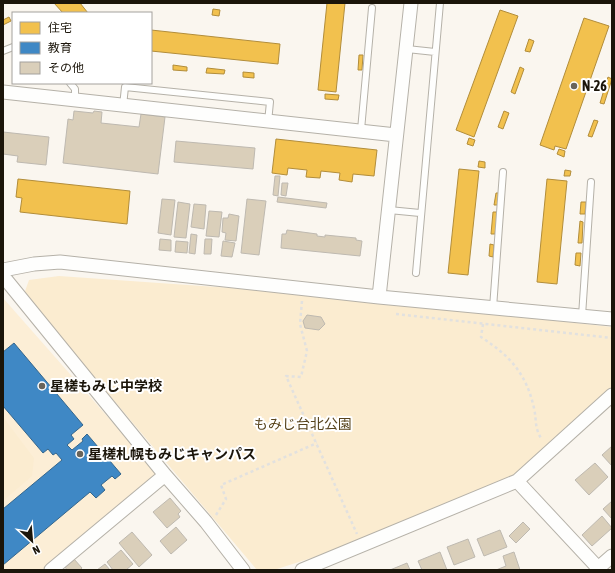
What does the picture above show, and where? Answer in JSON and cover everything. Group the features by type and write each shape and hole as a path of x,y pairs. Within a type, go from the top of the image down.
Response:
{"street":[{"path":"379,297 412,3"},
{"path":"3,92 396,135"},
{"path":"3,270 34,264 60,262 379,297 612,319"},
{"path":"3,276 165,475 206,522 243,570"},
{"path":"302,570 517,481 607,406 612,396"},
{"path":"51,570 165,475"},
{"path":"517,481 598,570 612,556"}],"lane":[{"path":"416,273 420,213 440,3"},
{"path":"361,130 372,8"},
{"path":"407,49 435,52"},
{"path":"71,84 75,89 75,100"},
{"path":"123,106 125,87 270,102 268,122"},
{"path":"493,308 503,172"},
{"path":"582,316 591,182"},
{"path":"389,210 420,213"}],"path":[{"path":"302,298 300,324 307,351 301,376 286,376 358,535"},
{"path":"544,443 536,430 534,409 528,388 518,369 503,352 481,337 483,324 612,338"},
{"path":"206,522 219,512 226,499 221,484 317,443"}],"shaded area":[{"name":"星槎もみじ中学校","path":"3,298 158,474 42,570 3,570"}],"green space":[{"name":"もみじ台北公園","path":"59,276 303,293 612,327 612,394 516,478 361,542 274,570 257,570 24,294 29,280"},
{"path":"3,417 34,458 32,476 3,501"}],"building: 住宅":[{"path":"54,3 80,3 87,12 62,12"},
{"path":"327,3 345,3 336,92 318,90"},
{"path":"213,9 220,10 219,16 212,15"},
{"path":"500,10 518,16 474,137 456,130"},
{"path":"9,17 11,21 3,25 3,20"},
{"name":"N-26","path":"584,18 609,26 566,149 555,146 554,150 540,145"},
{"path":"152,30 280,44 278,64 152,51"},
{"path":"529,39 534,41 530,52 525,51"},
{"path":"359,55 363,55 362,70 358,70"},
{"path":"173,65 187,67 187,71 173,70"},
{"path":"520,67 524,69 515,94 511,92"},
{"path":"207,68 225,70 224,74 206,73"},
{"path":"243,72 254,73 254,78 243,77"},
{"path":"608,77 612,79 604,104 600,103"},
{"path":"325,94 339,95 338,100 325,99"},
{"path":"504,111 509,113 503,129 498,127"},
{"path":"594,120 598,121 592,137 588,136"},
{"path":"469,138 475,140 473,146 467,144"},
{"path":"276,139 377,150 374,176 353,174 352,182 339,180 340,173 321,171 320,178 306,177 307,170 288,168 287,175 272,173"},
{"path":"559,149 565,151 564,157 557,154"},
{"path":"479,161 485,162 485,168 478,167"},
{"path":"459,169 479,171 468,275 448,273"},
{"path":"565,170 571,171 570,176 564,176"},
{"path":"18,179 130,191 127,224 20,212 22,198 16,197"},
{"path":"547,179 567,181 557,284 537,282"},
{"path":"496,193 500,193 499,205 494,205"},
{"path":"581,202 586,202 585,214 580,214"},
{"path":"493,212 498,212 495,234 491,234"},
{"path":"580,221 583,222 582,243 578,243"},
{"path":"490,244 494,245 493,257 489,256"},
{"path":"576,253 581,253 580,266 575,265"}],"building: 教育":[{"name":"星槎札幌もみじキャンパス","path":"14,343 83,425 71,435 74,439 67,445 72,450 83,441 82,439 87,434 121,474 115,479 112,476 101,485 105,490 96,498 90,492 3,565 3,509 62,460 56,453 53,455 48,449 43,453 3,406 3,352"}],"building: その他":[{"path":"74,111 93,113 94,111 102,112 101,123 139,127 141,114 165,117 158,174 63,163 68,119 73,120"},
{"path":"3,132 49,137 46,165 17,162 18,156 3,154"},
{"path":"176,141 255,148 253,169 174,162"},
{"path":"275,176 280,176 278,196 273,195"},
{"path":"282,183 288,183 286,196 281,195"},
{"path":"278,197 327,203 326,208 277,202"},
{"path":"162,199 175,200 171,235 158,233"},
{"path":"247,199 266,201 259,255 241,253"},
{"path":"178,202 190,204 186,238 174,237"},
{"path":"194,204 206,205 204,229 191,227"},
{"path":"209,211 222,212 219,237 206,236"},
{"path":"229,214 239,216 236,241 225,240 226,233 222,232 223,218 228,218"},
{"path":"287,230 317,234 317,236 325,237 325,235 356,238 356,240 362,241 360,256 281,248 282,234 286,234"},
{"path":"191,234 197,235 195,254 189,253"},
{"path":"160,239 171,240 171,251 159,250"},
{"path":"205,239 212,239 211,254 204,254"},
{"path":"176,241 188,242 187,253 175,252"},
{"path":"223,241 235,243 232,257 221,256"},
{"path":"307,315 321,317 325,324 319,330 305,328 303,321"},
{"path":"612,446 612,466 602,455"},
{"path":"595,463 608,477 589,495 575,480"},
{"path":"170,498 181,511 178,514 180,517 167,528 153,512"},
{"path":"612,501 612,519 603,509"},
{"path":"602,516 612,528 592,546 582,535"},
{"path":"523,522 530,529 516,543 509,536"},
{"path":"176,527 187,540 171,554 160,541"},
{"path":"500,530 507,547 484,556 477,539"},
{"path":"132,532 152,555 139,567 119,543"},
{"path":"468,539 475,557 454,565 447,547"},
{"path":"121,550 133,564 126,570 113,570 107,562"},
{"path":"440,552 447,570 422,570 418,561"},
{"path":"514,552 520,570 496,570 506,566 503,556"},
{"path":"74,559 82,568 80,570 67,570 65,567"},
{"path":"407,563 410,570 390,570"},
{"path":"105,564 110,570 97,570"}],"place":[{"name":"N-26","path":"574,86"},
{"name":"星槎もみじ中学校","path":"42,386"},
{"name":"星槎札幌もみじキャンパス","path":"80,454"}]}
